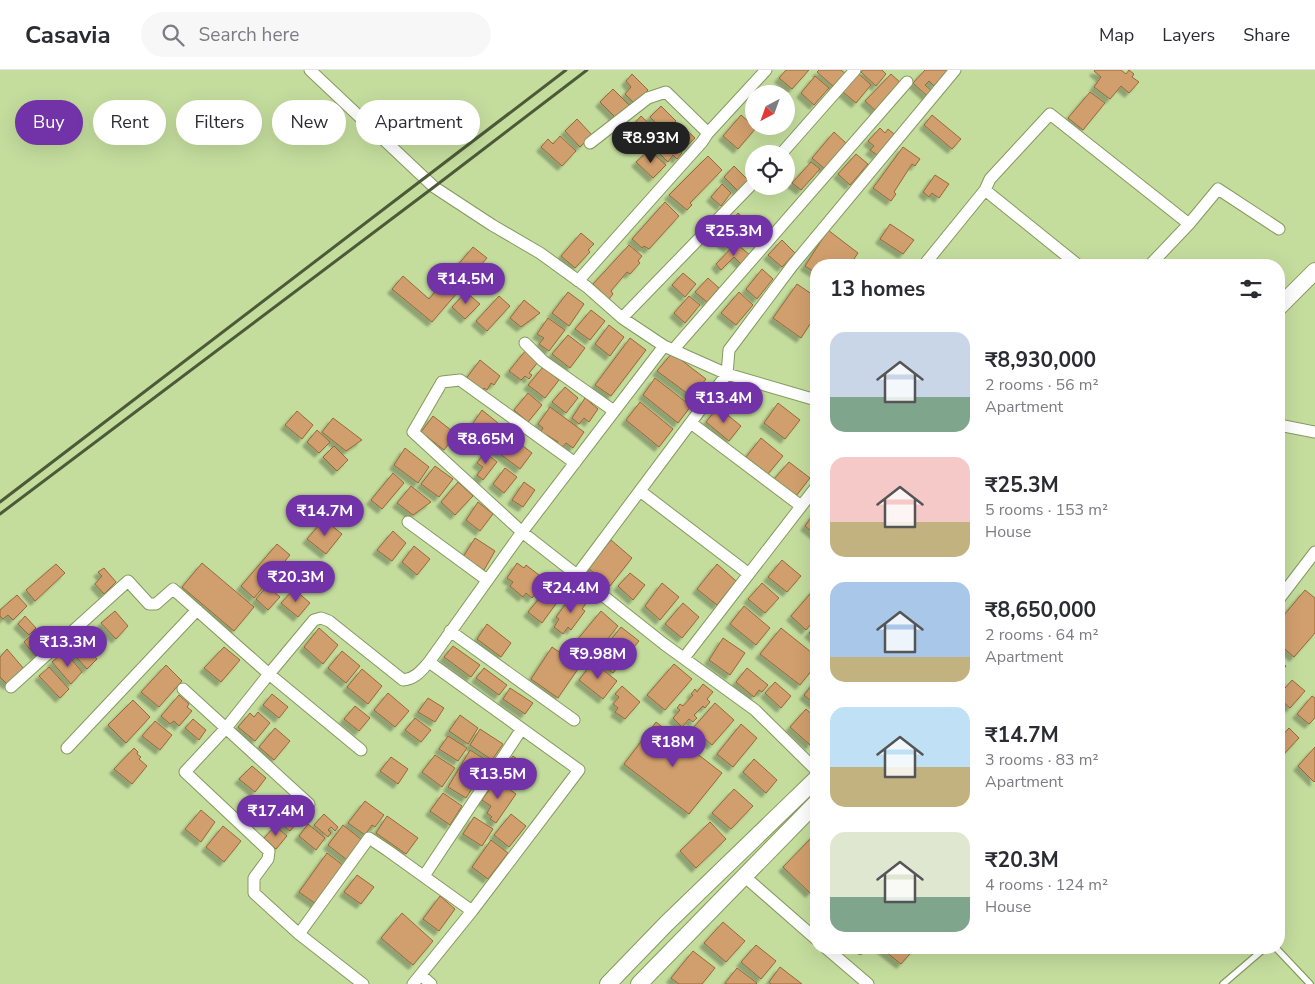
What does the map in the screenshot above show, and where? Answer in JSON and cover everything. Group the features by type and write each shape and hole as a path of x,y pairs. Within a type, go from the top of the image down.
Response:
{"main road":[{"path":"1285,301 1315,271"},
{"path":"608,984 666,924 810,785"},
{"path":"639,984 744,876 810,813"}],"street":[{"path":"310,70 434,187 492,225 540,253 578,281 622,318 668,348 727,374 810,398"},
{"path":"578,281 766,70"},
{"path":"789,145 856,70"},
{"path":"578,575 727,374 729,350 746,327 792,266 955,70"},
{"path":"363,984 299,934 254,892 254,878 268,859 269,851 185,772 226,728 314,620 321,618 329,621 383,666 403,680 410,680 417,675 429,662 522,532 614,411 668,348 907,82"},
{"path":"590,143 648,98 666,92 708,133"},
{"path":"929,259 984,190 990,179 1050,114 1189,224"},
{"path":"1156,259 1189,224 1218,189 1279,229"},
{"path":"984,190 1070,259"},
{"path":"622,318 745,191"},
{"path":"525,343 543,360 614,411"},
{"path":"575,463 460,380 442,382 413,432 522,532 664,644 755,710 810,764"},
{"path":"691,423 801,506"},
{"path":"1285,426 1315,432"},
{"path":"640,491 749,574"},
{"path":"684,658 810,495"},
{"path":"408,522 487,580"},
{"path":"1285,591 1315,552"},
{"path":"11,687 128,581 150,604 156,604 173,589 269,674 361,750"},
{"path":"67,748 197,610"},
{"path":"450,631 574,720"},
{"path":"413,984 490,888 579,770 429,662"},
{"path":"183,689 310,804"},
{"path":"424,876 521,730"},
{"path":"299,934 369,838 472,911"},
{"path":"744,876 810,934"},
{"path":"833,954 868,984"},
{"path":"421,975 431,984"}],"lane":[{"path":"1223,984 1258,954"},
{"path":"1282,954 1310,984"}],"building":[{"path":"786,70 809,70 795,86 787,85 779,78"},
{"path":"819,70 841,70 846,74 834,87 817,72"},
{"path":"863,70 882,70 886,74 876,86 861,72"},
{"path":"925,70 950,70 934,86 929,81 925,85 932,91 927,96 913,83"},
{"path":"1095,70 1121,70 1126,74 1129,70 1134,74 1132,77 1139,82 1129,93 1121,86 1110,99 1094,87 1101,77"},
{"path":"858,73 871,85 856,103 843,92"},
{"path":"632,74 648,90 635,104 625,94 631,87 626,81"},
{"path":"891,74 903,85 877,112 865,101"},
{"path":"815,76 829,88 814,105 801,93"},
{"path":"613,89 630,106 617,119 600,102"},
{"path":"1090,92 1105,103 1083,130 1068,118"},
{"path":"661,106 676,121 665,132 650,117"},
{"path":"741,115 745,118 745,135 750,135 738,149 723,136"},
{"path":"932,115 961,139 952,149 924,125"},
{"path":"641,116 659,133 650,142 632,126"},
{"path":"577,119 592,135 580,147 565,131"},
{"path":"681,125 695,138 685,148 671,135"},
{"path":"880,128 885,133 888,129 894,134 877,155 870,150 874,146 868,141"},
{"path":"834,132 848,145 826,170 812,158"},
{"path":"560,136 576,151 562,166 541,147 548,139 553,144"},
{"path":"665,137 682,153 677,159 673,155 668,162 654,148"},
{"path":"903,147 920,159 915,166 912,164 894,192 896,194 891,201 873,188"},
{"path":"649,150 666,165 653,178 636,162"},
{"path":"856,154 868,164 850,185 838,174"},
{"path":"708,156 722,170 690,203 692,205 687,210 669,195"},
{"path":"811,162 820,169 801,190 795,185 795,180"},
{"path":"734,166 745,177 745,183 738,191 724,177"},
{"path":"935,175 949,184 939,198 932,193 929,197 923,192"},
{"path":"722,184 731,193 721,206 711,197"},
{"path":"665,202 679,216 649,249 644,246 642,248 632,239"},
{"path":"738,213 750,224 740,236 729,225"},
{"path":"890,224 914,240 903,254 880,239"},
{"path":"726,226 738,237 728,248 715,236"},
{"path":"828,230 858,253 854,259 810,259 810,269 805,266"},
{"path":"581,233 594,244 588,250 590,252 575,268 561,256"},
{"path":"782,240 795,253 782,267 768,255"},
{"path":"736,243 751,256 743,266 734,257 721,270 716,264"},
{"path":"629,245 642,256 638,261 640,263 630,274 627,272 611,291 613,294 609,299 593,284"},
{"path":"473,247 487,258 432,322 392,289 403,276 429,299"},
{"path":"762,269 773,279 757,299 746,289"},
{"path":"683,273 696,284 685,297 672,285"},
{"path":"708,278 719,288 707,302 695,292"},
{"path":"797,284 810,293 810,324 801,338 773,318"},
{"path":"466,292 480,304 465,319 452,307"},
{"path":"568,292 584,304 569,326 552,313"},
{"path":"739,292 753,305 736,325 721,313"},
{"path":"499,296 510,306 487,331 476,321"},
{"path":"689,296 700,305 685,323 674,313"},
{"path":"524,300 540,313 521,327 510,318"},
{"path":"591,310 605,321 590,340 575,329"},
{"path":"548,318 565,330 549,351 539,344 544,338 537,334"},
{"path":"609,325 624,337 610,356 595,344"},
{"path":"568,335 585,348 570,368 552,354"},
{"path":"630,338 646,350 611,396 595,385"},
{"path":"526,350 539,361 529,373 532,375 529,379 525,376 521,380 509,371"},
{"path":"672,353 706,379 692,397 657,371"},
{"path":"480,360 500,376 494,385 491,383 487,390 484,388 481,391 465,380"},
{"path":"543,367 559,380 545,398 528,385"},
{"path":"655,378 691,406 678,423 643,395"},
{"path":"565,387 578,398 566,413 552,402"},
{"path":"528,393 542,405 528,422 514,410"},
{"path":"585,398 598,409 589,422 584,418 579,424 572,418"},
{"path":"640,402 673,429 659,447 626,420"},
{"path":"778,403 800,420 785,439 764,423"},
{"path":"550,407 584,432 573,448 566,443 561,449 556,445 558,442 547,435 545,438 539,434 543,428 538,424"},
{"path":"718,407 741,426 729,441 706,422"},
{"path":"482,410 498,423 483,444 467,432"},
{"path":"297,411 313,425 302,439 285,425"},
{"path":"433,416 456,434 444,450 421,432"},
{"path":"333,418 362,440 346,451 322,432"},
{"path":"317,430 330,442 319,453 307,442"},
{"path":"504,431 532,453 520,469 491,447"},
{"path":"761,438 783,456 768,474 746,457"},
{"path":"334,446 348,460 337,471 323,457"},
{"path":"405,448 429,467 418,483 394,465"},
{"path":"485,452 497,462 483,480 477,475 483,467 477,463"},
{"path":"789,462 810,478 796,496 774,479"},
{"path":"435,466 453,479 439,497 421,484"},
{"path":"505,468 517,477 504,493 493,484"},
{"path":"393,473 404,483 382,509 371,500"},
{"path":"458,482 473,496 455,515 441,502"},
{"path":"524,482 535,490 523,507 512,500"},
{"path":"411,486 431,502 413,515 397,503"},
{"path":"478,502 493,514 480,531 466,520"},
{"path":"324,519 342,534 326,554 307,539"},
{"path":"810,519 810,530 805,526"},
{"path":"393,531 406,543 392,561 377,550"},
{"path":"475,538 495,551 484,570 463,557"},
{"path":"611,540 632,558 610,586 588,568"},
{"path":"277,544 290,555 254,598 241,586"},
{"path":"414,546 430,559 417,575 402,562"},
{"path":"782,560 801,576 787,592 768,577"},
{"path":"202,563 254,607 234,631 182,587"},
{"path":"517,563 524,568 526,565 539,575 536,578 543,583 532,598 526,593 523,597 510,586 513,582 507,578"},
{"path":"56,564 65,573 35,601 26,590"},
{"path":"717,564 736,581 717,605 697,589"},
{"path":"104,568 116,582 104,594 95,584 102,576 98,572"},
{"path":"630,573 645,585 633,600 618,586"},
{"path":"559,574 571,583 542,623 528,612"},
{"path":"662,583 679,597 660,620 645,606"},
{"path":"762,583 779,598 765,613 748,599"},
{"path":"267,586 280,597 268,610 256,599"},
{"path":"294,589 310,603 298,617 281,603"},
{"path":"1305,590 1315,598 1315,633 1294,657 1285,649 1285,614"},
{"path":"581,593 589,599 582,609 585,611 571,630 568,627 563,634 554,627 559,619 556,617 570,598 575,601"},
{"path":"810,594 810,625 806,630 791,616"},
{"path":"17,595 27,606 13,620 8,615 3,619 0,616 0,610"},
{"path":"683,603 699,617 682,638 665,624"},
{"path":"744,606 770,628 756,645 730,624"},
{"path":"115,611 128,626 116,639 101,623"},
{"path":"601,611 618,626 595,655 577,640"},
{"path":"25,616 36,628 29,635 18,624"},
{"path":"487,624 511,643 501,657 477,639"},
{"path":"621,627 639,641 613,673 595,659"},
{"path":"39,628 51,641 36,656 24,642"},
{"path":"319,628 338,645 323,664 304,647"},
{"path":"781,628 810,651 810,672 800,685 760,654"},
{"path":"79,638 97,659 87,669 68,648"},
{"path":"723,638 745,653 730,675 709,660"},
{"path":"453,646 480,665 471,677 444,657"},
{"path":"224,647 240,660 221,682 204,668"},
{"path":"552,647 580,666 558,698 531,679"},
{"path":"7,649 24,669 8,685 0,677 0,657"},
{"path":"342,651 360,666 346,683 328,668"},
{"path":"67,654 82,672 71,684 52,662 59,656 62,659"},
{"path":"593,662 617,681 603,699 579,680"},
{"path":"674,664 692,679 665,710 647,695"},
{"path":"166,665 182,681 159,707 141,692"},
{"path":"49,667 69,689 60,698 39,676"},
{"path":"484,668 507,685 499,695 476,678"},
{"path":"747,668 768,685 762,692 759,690 754,697 736,682"},
{"path":"362,669 382,686 368,704 347,687"},
{"path":"1292,680 1305,691 1290,708 1285,703 1285,688"},
{"path":"775,682 791,696 781,708 765,693"},
{"path":"703,684 713,692 707,699 710,702 705,708 703,706 694,715 697,718 693,722 689,719 682,727 673,718 680,710 677,708 680,704 683,706 693,695 691,694 695,689 697,692"},
{"path":"622,686 640,702 625,719 615,712 618,708 613,704 619,697 615,694"},
{"path":"510,688 533,703 525,714 503,699"},
{"path":"810,688 810,700 804,695"},
{"path":"388,693 409,711 395,727 374,710"},
{"path":"272,694 288,707 279,718 263,705"},
{"path":"179,695 189,704 187,707 192,711 179,726 174,721 170,724 161,716"},
{"path":"1312,696 1315,698 1315,718 1309,724 1297,714"},
{"path":"428,698 444,708 435,722 418,712"},
{"path":"133,700 150,717 126,743 108,725"},
{"path":"715,703 734,720 712,745 693,728"},
{"path":"355,706 370,718 359,731 344,719"},
{"path":"806,709 810,713 810,745 790,727"},
{"path":"258,712 270,723 255,741 238,727 250,713 254,717"},
{"path":"460,715 478,728 468,744 449,731"},
{"path":"415,718 431,730 421,742 405,730"},
{"path":"193,719 206,730 199,740 185,728"},
{"path":"155,721 172,735 160,750 142,736"},
{"path":"656,722 722,773 689,814 624,764"},
{"path":"741,724 757,738 733,767 717,754"},
{"path":"275,728 290,741 274,760 259,747"},
{"path":"1289,728 1299,738 1285,753 1285,732"},
{"path":"480,729 503,744 492,760 470,745"},
{"path":"448,736 467,748 458,761 439,749"},
{"path":"1315,747 1315,781 1314,782 1298,766"},
{"path":"134,748 141,757 139,759 147,766 132,784 114,769"},
{"path":"470,750 489,762 466,798 448,787"},
{"path":"435,755 455,768 442,787 422,772"},
{"path":"513,756 531,769 519,786 500,773"},
{"path":"391,757 408,769 398,784 380,771"},
{"path":"754,759 777,780 766,793 743,772"},
{"path":"252,766 266,778 255,792 239,779"},
{"path":"496,780 516,794 496,823 490,819 492,817 487,813 491,806 482,800"},
{"path":"734,789 753,806 731,829 712,813"},
{"path":"443,793 462,806 450,825 430,811"},
{"path":"295,799 308,810 290,831 277,821"},
{"path":"365,801 384,815 375,827 372,825 365,835 348,823"},
{"path":"201,810 215,822 201,842 185,829"},
{"path":"324,814 338,827 335,831 331,827 328,830 331,833 328,837 314,825"},
{"path":"511,814 526,826 509,847 494,835"},
{"path":"387,816 418,838 406,854 376,833"},
{"path":"474,817 493,829 482,846 463,834"},
{"path":"710,822 726,839 696,868 680,851"},
{"path":"308,824 325,838 316,850 299,836"},
{"path":"343,825 362,840 347,860 328,845"},
{"path":"223,826 241,841 224,862 206,847"},
{"path":"275,826 287,836 276,849 264,838"},
{"path":"810,839 810,893 783,867"},
{"path":"491,840 508,853 488,879 472,867"},
{"path":"327,853 344,866 316,904 299,892"},
{"path":"357,875 374,887 361,904 344,892"},
{"path":"440,896 455,909 439,931 423,919"},
{"path":"402,913 433,941 413,965 381,938"},
{"path":"723,922 745,941 726,962 704,943"},
{"path":"756,945 776,961 761,979 741,962"},
{"path":"693,951 715,968 702,984 679,984 671,978"},
{"path":"888,954 910,954 901,964"},
{"path":"780,967 802,984 771,984 769,982"},
{"path":"737,968 757,983 725,983"}],"railway":[{"path":"0,502 566,70"},
{"path":"0,514 587,70"}]}
